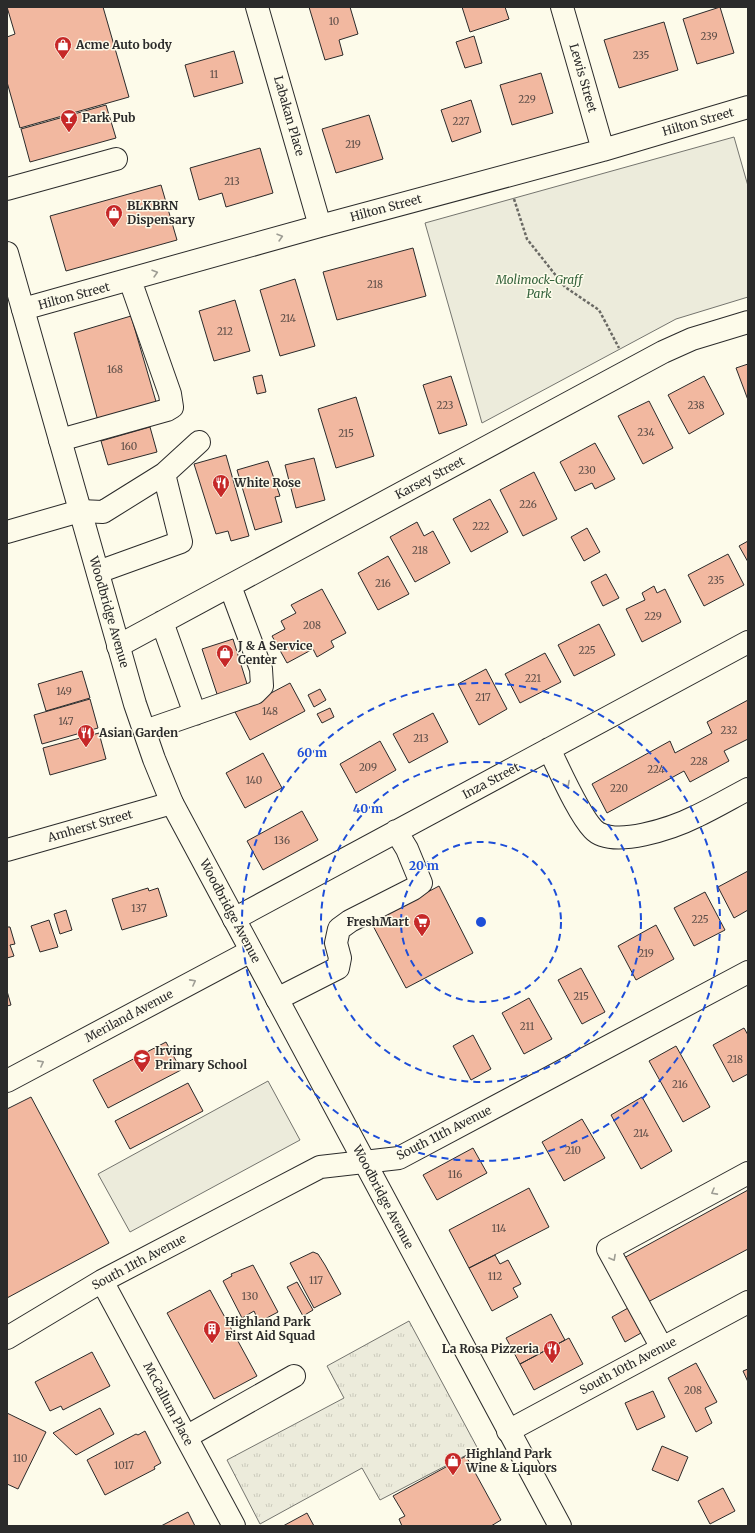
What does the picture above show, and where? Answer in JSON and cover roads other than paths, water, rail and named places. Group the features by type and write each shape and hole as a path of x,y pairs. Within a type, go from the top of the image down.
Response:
{"street":[{"name":"Labakan Place","path":"257,7 320,226"},
{"name":"Lewis Street","path":"562,7 603,150"},
{"name":"Hilton Street","path":"23,309 320,226 603,150 748,107"},
{"path":"7,189 116,160"},
{"name":"Woodbridge Avenue","path":"7,253 135,704 146,732 154,759 172,803 508,1431 556,1525"},
{"path":"60,440 167,410 172,407 170,394 130,280"},
{"name":"Karsey Street","path":"118,646 630,369 692,339 748,322"},
{"path":"7,532 80,511 103,512 164,474 199,442"},
{"path":"98,572 181,542 164,474"},
{"path":"146,732 255,693 262,686 261,669 230,586"},
{"path":"162,622 195,714"},
{"name":"Inza Street","path":"234,919 748,642"},
{"path":"549,749 582,812 593,830 602,836 620,838 657,831 696,817 748,789"},
{"name":"Amherst Street","path":"7,850 172,803"},
{"path":"277,999 338,968 340,958 336,943 339,929 350,921 413,889 421,883 407,849 396,832"},
{"name":"Meriland Avenue","path":"7,1081 251,951"},
{"name":"South 11th Avenue","path":"7,1338 102,1281 320,1167 398,1158 748,972"},
{"path":"662,1348 608,1249 748,1173"},
{"name":"McCallum Place","path":"102,1281 234,1526"},
{"name":"South 10th Avenue","path":"508,1431 748,1302"},
{"path":"186,1437 294,1376"}],"place":[{"name":"Acme Auto body","path":"63,60"},
{"name":"Park Pub","path":"69,133"},
{"name":"BLKBRN Dispensary","path":"114,228"},
{"name":"White Rose","path":"221,498"},
{"name":"J & A Service Center","path":"225,668"},
{"name":"Asian Garden","path":"86,748"},
{"name":"FreshMart","path":"422,937"},
{"name":"Irving Primary School","path":"142,1073"},
{"name":"Highland Park First Aid Squad","path":"212,1344"},
{"name":"La Rosa Pizzeria","path":"552,1364"},
{"name":"Highland Park Wine & Liquors","path":"453,1476"}],"park label":[{"name":"Molimock-Graff Park","path":"539,287"}]}
